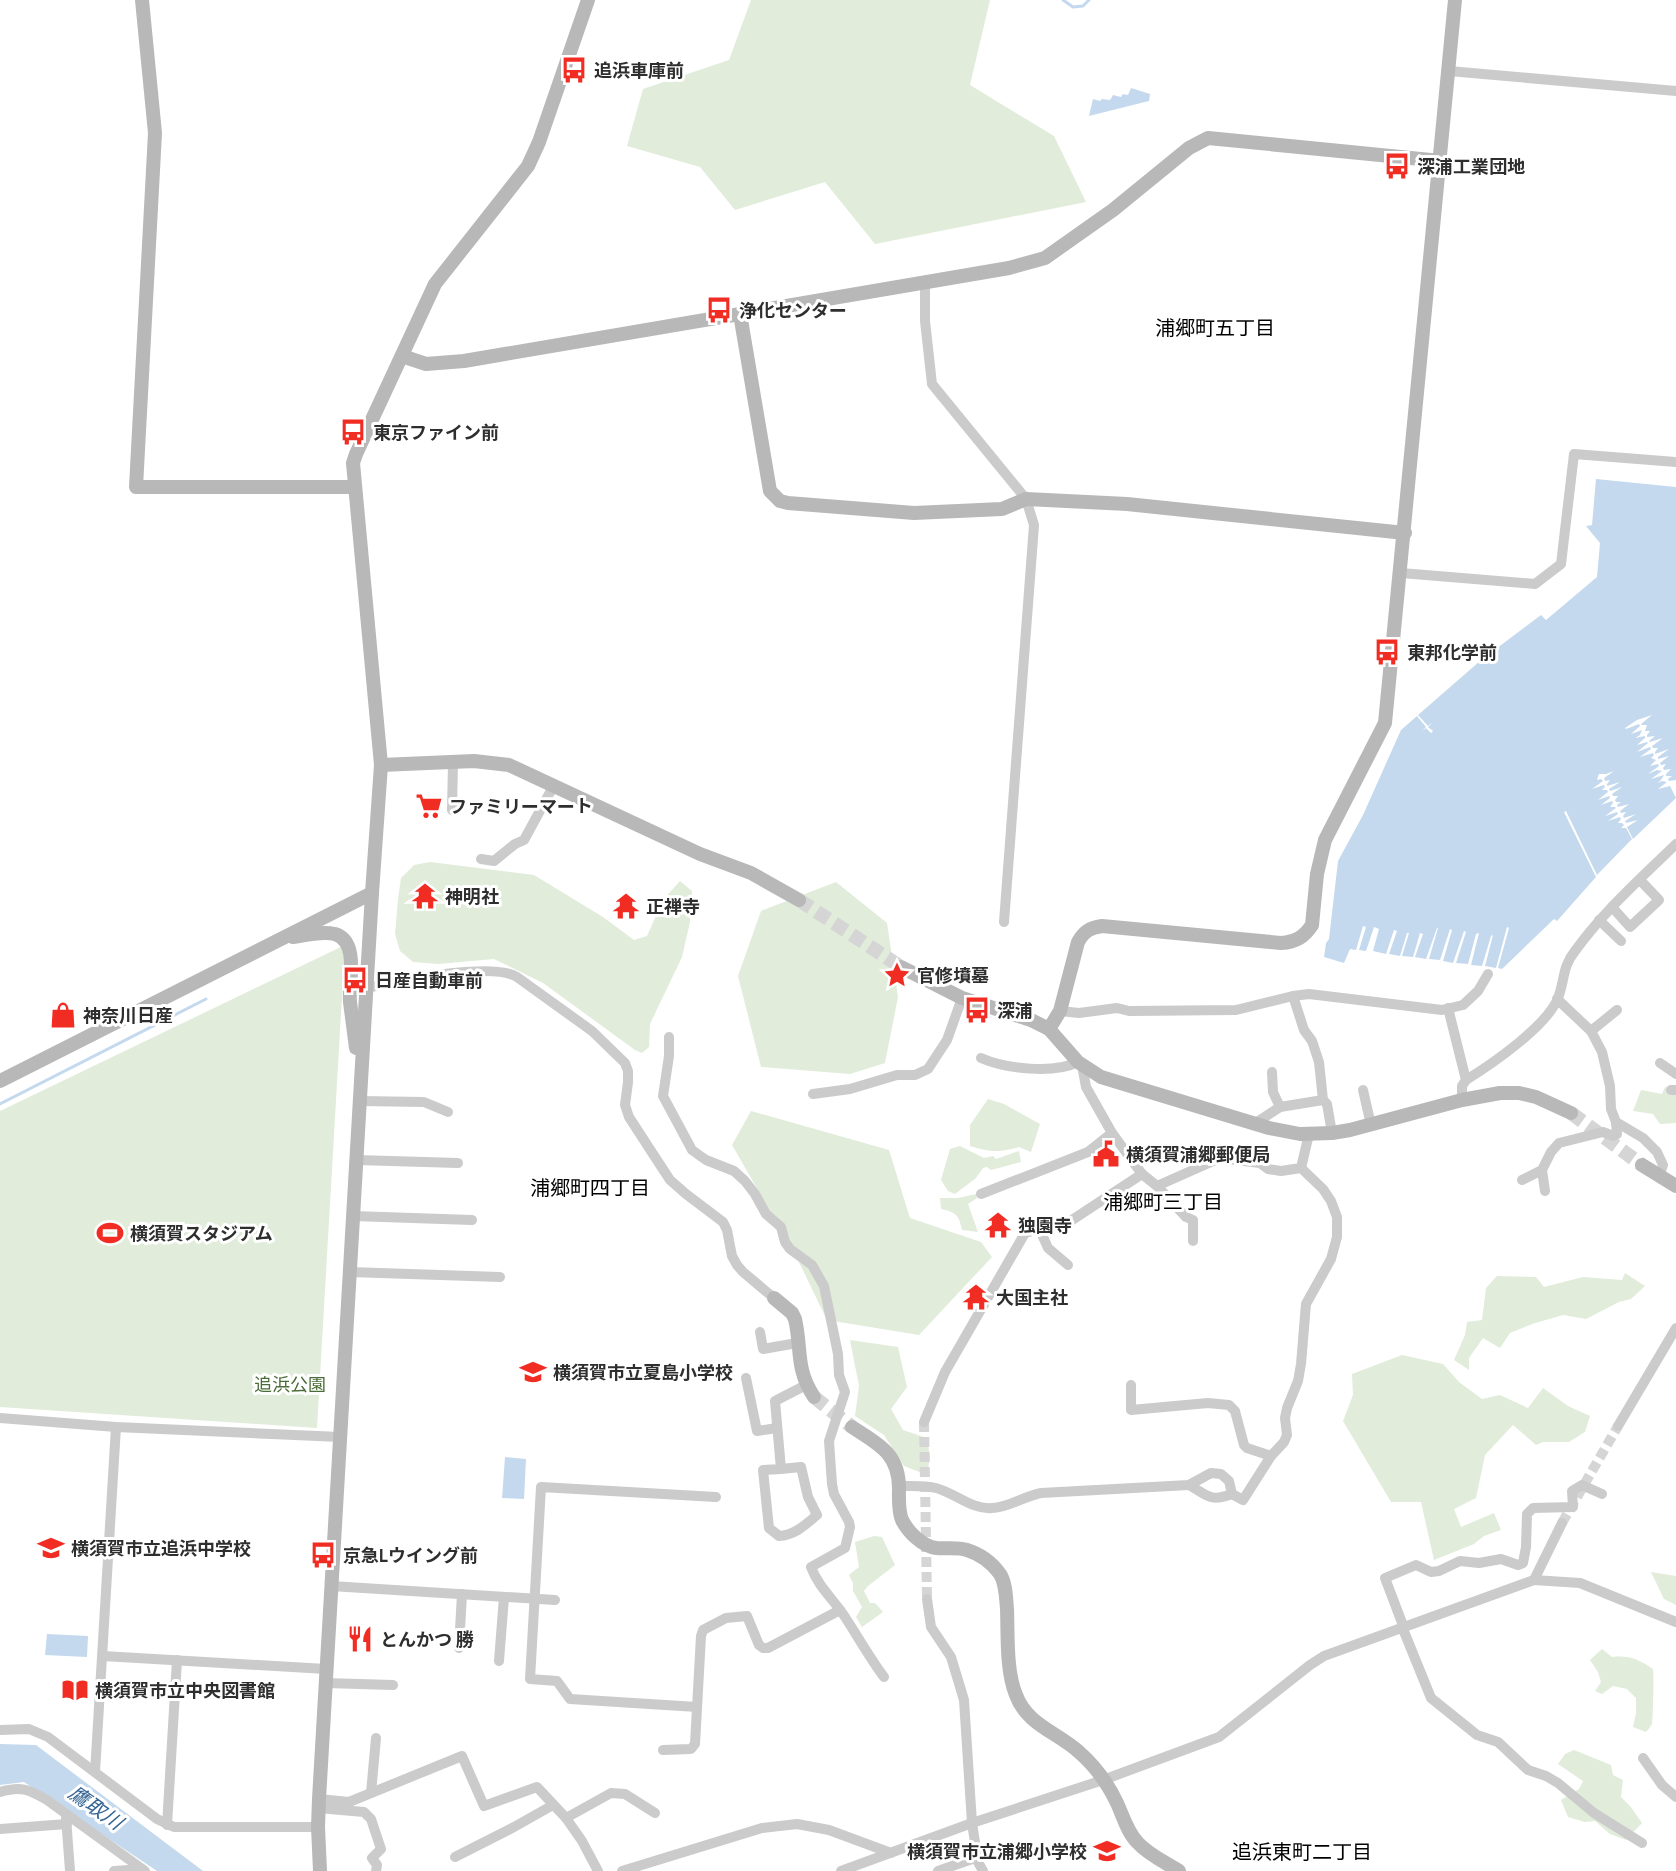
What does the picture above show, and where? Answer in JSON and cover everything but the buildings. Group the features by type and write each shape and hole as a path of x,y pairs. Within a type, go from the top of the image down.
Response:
{"street":[{"path":"142,0 155,133 136,486 355,487"},
{"path":"320,1871 318,1804 381,765 353,463 435,284 528,166 539,142 588,0"},
{"path":"1049,1029 1060,1011 1078,942 1083,932 1092,928 1102,926 1281,943 1300,939 1311,925 1317,874 1325,840 1385,723 1455,0"},
{"path":"1449,70 1676,91"},
{"path":"402,356 419,363 441,364 1009,268 1045,258 1113,210 1189,148 1208,138 1441,162"},
{"path":"925,282 925,321 932,384 1026,499 1034,525 1004,922"},
{"path":"740,314 770,491 780,501 914,513 1002,509 1026,499 1127,504 1405,533"},
{"path":"1401,573 1535,584 1561,564 1574,454 1676,462"},
{"path":"381,765 474,761 509,765 700,854 751,873 799,900"},
{"path":"452,810 453,763"},
{"path":"481,859 494,861 515,844 524,840 554,785"},
{"path":"1462,1100 1462,1086 1466,1080 1529,1034 1557,999 1567,961 1599,920 1676,844"},
{"path":"1612,907 1630,927 1652,907 1659,900 1640,880"},
{"path":"0,1080 372,893"},
{"path":"1599,920 1621,941"},
{"path":"282,938 321,933 335,934 346,942 351,957 350,999 361,1080"},
{"path":"901,967 963,998 1031,1020 1049,1029 1080,1063 1101,1077 1287,1132 1332,1133 1371,1125 1462,1100 1500,1093 1519,1093 1536,1097 1571,1113"},
{"path":"366,988 443,973 505,972 517,977 592,1031 625,1063 628,1071 625,1105 630,1117 670,1180 723,1222 727,1230 732,1256 737,1265 792,1313 795,1319 798,1358 810,1391 775,1401 782,1469"},
{"path":"1060,1011 1079,1013 1117,1008 1129,1011 1236,1010 1309,994 1442,1010 1463,1005 1478,991 1488,974"},
{"path":"1293,996 1304,1030 1312,1041 1319,1062 1323,1100 1328,1104 1332,1133"},
{"path":"813,1094 850,1089 897,1075 915,1075 928,1069 947,1040 963,998"},
{"path":"1545,1191 1542,1170 1551,1152 1559,1143 1603,1132 1612,1136 1617,1134 1602,1052 1591,1031 1557,999"},
{"path":"1448,1008 1466,1080"},
{"path":"1591,1031 1617,1010"},
{"path":"669,1037 669,1056 663,1096 692,1150 706,1160 734,1171 745,1181 766,1214 781,1227 785,1242 790,1249 812,1265 824,1286 844,1392 829,1441 832,1484 834,1494 850,1527 845,1548 812,1567 820,1586 840,1610 884,1677"},
{"path":"981,1058 997,1065 1024,1068 1067,1067 1080,1063"},
{"path":"1080,1063 1086,1087 1112,1133 1142,1174 1157,1186 1186,1217 1193,1220 1193,1241"},
{"path":"1660,1063 1676,1074"},
{"path":"1272,1072 1273,1092 1280,1107"},
{"path":"1363,1090 1363,1105 1371,1125"},
{"path":"1254,1124 1280,1107 1323,1100"},
{"path":"360,1101 424,1102 448,1112"},
{"path":"1616,1122 1643,1138 1657,1152 1663,1165 1659,1176"},
{"path":"981,1194 1088,1152 1112,1133"},
{"path":"1301,1168 1309,1134"},
{"path":"1157,1186 1220,1158 1260,1163 1268,1169 1301,1168 1323,1189 1337,1217 1337,1237 1331,1259 1306,1304 1301,1364 1298,1381 1287,1408 1285,1418 1287,1435 1284,1442 1271,1456 1243,1500 1232,1494 1212,1499 1189,1485"},
{"path":"357,1160 458,1163"},
{"path":"1642,1166 1676,1186"},
{"path":"1522,1180 1542,1170"},
{"path":"924,1422 945,1372 1025,1233 1069,1222 1142,1174"},
{"path":"353,1216 472,1220"},
{"path":"1040,1230 1048,1248 1068,1265"},
{"path":"350,1272 500,1277"},
{"path":"1618,1426 1676,1328"},
{"path":"760,1332 764,1349 797,1343"},
{"path":"746,1378 757,1431 777,1428"},
{"path":"1131,1385 1131,1410 1208,1403 1229,1405 1235,1411 1244,1445 1271,1456"},
{"path":"0,1418 116,1427 340,1437"},
{"path":"95,1772 116,1427"},
{"path":"852,1427 879,1444 890,1456 895,1466 899,1486 898,1499 902,1520 920,1542 932,1548 966,1549 980,1555 1002,1576 1006,1594 1011,1678 1024,1710 1034,1722 1078,1750 1103,1780 1137,1842 1179,1871"},
{"path":"801,1467 808,1497 817,1515 798,1530 779,1536 770,1528 764,1470 782,1469 801,1467"},
{"path":"899,1486 936,1488 990,1509 1003,1507 1027,1495 1041,1492 1189,1485 1211,1473 1221,1474 1229,1481 1232,1494"},
{"path":"1602,1494 1582,1485 1572,1491 1573,1508 1533,1508 1527,1514 1523,1563 1518,1564 1501,1559 1479,1563 1460,1562 1431,1572 1416,1565 1385,1578 1431,1698 1477,1736 1498,1742 1527,1770 1546,1776 1558,1783 1594,1813 1642,1843"},
{"path":"697,1707 570,1699 557,1681 530,1679 541,1487 716,1497"},
{"path":"1534,1580 1562,1523"},
{"path":"841,1871 1219,1737 1324,1656 1534,1580 1580,1583 1676,1622"},
{"path":"331,1586 555,1600"},
{"path":"459,1648 462,1594"},
{"path":"499,1661 504,1597"},
{"path":"927,1599 931,1627 951,1657 964,1700 972,1823 983,1871"},
{"path":"663,1750 691,1749 695,1743 703,1630 726,1618 747,1616 759,1645 768,1648 840,1610"},
{"path":"103,1656 177,1660 393,1685"},
{"path":"167,1825 177,1660"},
{"path":"0,1730 29,1730 48,1737 167,1825 174,1827 318,1827"},
{"path":"371,1793 376,1738"},
{"path":"318,1804 349,1802 462,1756 484,1806 537,1787 566,1818 582,1841 598,1871"},
{"path":"1643,1758 1662,1785 1676,1797"},
{"path":"0,1792 17,1788 25,1789 47,1800 66,1819 143,1870"},
{"path":"566,1818 612,1793 625,1794 655,1813"},
{"path":"318,1804 364,1812 371,1819 381,1849 372,1858 376,1871"},
{"path":"455,1857 553,1805"},
{"path":"0,1829 66,1819"},
{"path":"66,1819 70,1871"},
{"path":"622,1871 762,1828 797,1824 829,1830 891,1853"},
{"path":"938,1871 978,1857"},
{"path":"114,1871 143,1870"}],"green space":[{"path":"751,0 990,0 970,85 1054,136 1086,202 875,244 825,182 735,210 700,167 627,146 643,89 729,60"},
{"path":"430,862 534,875 603,917 634,940 647,936 663,900 680,881 692,891 690,922 682,957 650,1024 649,1047 642,1053 635,1050 543,983 494,959 438,964 413,962 400,951 395,934 401,878 414,865"},
{"path":"836,882 887,923 898,997 885,1063 850,1074 761,1067 738,976 761,911"},
{"name":"追浜公園","path":"345,945 317,1428 0,1407 0,1111"},
{"path":"1665,1087 1676,1091 1676,1123 1660,1124 1653,1114 1633,1111 1641,1090 1662,1094"},
{"path":"988,1099 1004,1104 1040,1124 1031,1152 1019,1147 994,1151 970,1146 970,1125"},
{"path":"751,1111 889,1150 910,1218 981,1242 992,1257 919,1335 827,1320 796,1256 732,1145"},
{"path":"960,1146 984,1158 993,1156 996,1159 1019,1151 1021,1162 991,1170 987,1167 983,1168 976,1178 955,1194 948,1191 941,1180 950,1149"},
{"path":"976,1194 977,1198 968,1204 978,1232 962,1230 956,1215 941,1209 940,1198 958,1198"},
{"path":"1625,1273 1645,1286 1631,1299 1619,1302 1586,1319 1563,1315 1532,1324 1510,1333 1500,1348 1483,1338 1469,1358 1469,1370 1454,1360 1465,1335 1467,1322 1482,1320 1486,1288 1497,1276 1536,1277 1544,1287 1583,1277 1622,1280"},
{"path":"850,1340 898,1347 907,1387 891,1409 903,1430 927,1438 930,1457 927,1475 904,1466 884,1435 855,1416 859,1386"},
{"path":"1402,1355 1443,1364 1459,1382 1482,1399 1500,1395 1528,1408 1543,1388 1568,1406 1590,1416 1585,1432 1569,1442 1543,1442 1536,1445 1513,1425 1485,1455 1476,1498 1454,1509 1461,1527 1494,1513 1501,1530 1434,1560 1421,1502 1391,1502 1343,1421 1353,1395 1352,1374"},
{"path":"874,1536 882,1537 895,1565 864,1591 870,1603 875,1603 883,1612 862,1627 856,1617 862,1607 853,1591 853,1583 849,1575 859,1567 855,1542"},
{"path":"1651,1572 1676,1576 1676,1605 1664,1599"},
{"path":"1602,1649 1612,1657 1633,1658 1653,1669 1652,1724 1646,1732 1633,1727 1636,1698 1627,1689 1613,1686 1602,1694 1595,1691 1601,1682 1590,1660"},
{"path":"1574,1750 1611,1765 1613,1775 1623,1780 1621,1797 1642,1823 1626,1840 1610,1834 1595,1821 1585,1822 1568,1817 1561,1800 1579,1789 1583,1781 1558,1764 1565,1754"}],"water":[{"path":"1131,88 1150,94 1149,101 1089,116 1093,99 1110,100 1113,95 1121,97 1123,94 1128,95"},
{"path":"1596,479 1676,487 1676,780 1669,781 1668,779 1672,776 1666,776 1666,774 1671,769 1664,770 1666,764 1661,765 1660,763 1669,756 1658,759 1669,749 1655,754 1658,748 1652,746 1663,738 1650,742 1655,736 1647,737 1650,731 1645,731 1647,725 1641,724 1652,715 1637,720 1625,728 1639,724 1640,726 1631,734 1642,730 1635,738 1645,736 1645,738 1637,745 1648,743 1637,752 1650,747 1651,749 1640,757 1653,753 1651,758 1656,760 1650,766 1658,764 1659,766 1648,774 1657,770 1662,771 1651,779 1664,775 1657,783 1667,782 1658,789 1670,786 1676,798 1633,839 1627,827 1638,820 1626,823 1625,821 1636,814 1624,818 1626,812 1621,813 1620,811 1629,804 1618,807 1617,805 1621,802 1616,802 1618,796 1612,794 1622,787 1610,791 1609,789 1620,782 1607,786 1610,780 1605,781 1604,778 1614,771 1599,774 1597,780 1603,781 1592,789 1604,785 1602,790 1608,792 1598,800 1609,796 1610,798 1601,805 1612,801 1610,807 1616,808 1605,816 1617,812 1618,814 1608,821 1620,817 1618,823 1624,825 1621,828 1626,828 1632,839 1597,875 1566,811 1564,812 1596,877 1557,921 1554,919 1502,969 1498,968 1509,928 1507,927 1496,968 1485,966 1493,935 1482,966 1471,965 1479,933 1476,934 1468,964 1456,963 1466,932 1464,931 1453,963 1443,961 1452,930 1450,929 1440,960 1429,959 1438,928 1426,959 1415,957 1423,934 1420,933 1413,957 1402,956 1409,933 1407,933 1400,956 1389,954 1397,931 1394,930 1386,954 1373,951 1379,929 1374,927 1366,951 1359,950 1366,927 1363,926 1356,950 1350,949 1344,963 1324,957 1326,943 1329,939 1338,861 1363,815 1401,730 1417,716 1426,727 1422,731 1426,728 1431,733 1433,731 1428,727 1433,722 1428,726 1418,715 1480,661 1541,615 1546,620 1597,577 1600,543 1586,526 1592,525"},
{"path":"505,1457 526,1459 524,1499 502,1498"},
{"path":"47,1634 88,1636 87,1657 45,1655"},
{"name":"鷹取川","path":"0,1744 36,1745 203,1871 157,1871 24,1782 0,1785"}],"waterway":[{"path":"1063,0 1073,7 1083,6 1089,0"},
{"path":"0,1104 206,999"}],"tunnel":[{"path":"799,900 901,967"},
{"path":"1571,1113 1642,1165"},
{"path":"814,1397 852,1427"},
{"path":"924,1422 927,1599"},
{"path":"1562,1523 1618,1426"}],"place":[{"name":"追浜車庫前","path":"574,70"},
{"name":"深浦工業団地","path":"1397,166"},
{"name":"浄化センター","path":"719,310"},
{"name":"東京ファイン前","path":"353,432"},
{"name":"東邦化学前","path":"1387,652"},
{"name":"ファミリーマート","path":"429,806"},
{"name":"神明社","path":"425,896"},
{"name":"正禅寺","path":"626,906"},
{"name":"官修墳墓","path":"897,975"},
{"name":"日産自動車前","path":"355,980"},
{"name":"深浦","path":"977,1010"},
{"name":"神奈川日産","path":"63,1015"},
{"name":"横須賀浦郷郵便局","path":"1106,1154"},
{"name":"独園寺","path":"998,1225"},
{"name":"横須賀スタジアム","path":"110,1233"},
{"name":"大国主社","path":"976,1297"},
{"name":"横須賀市立夏島小学校","path":"533,1372"},
{"name":"横須賀市立追浜中学校","path":"51,1548"},
{"name":"京急Lウイング前","path":"323,1555"},
{"name":"とんかつ 勝","path":"360,1639"},
{"name":"横須賀市立中央図書館","path":"75,1690"},
{"name":"横須賀市立浦郷小学校","path":"1107,1851"}],"district":[{"name":"浦郷町五丁目","path":"1215,327"},
{"name":"浦郷町四丁目","path":"590,1187"},
{"name":"浦郷町三丁目","path":"1163,1201"},
{"name":"追浜東町二丁目","path":"1302,1851"}]}
